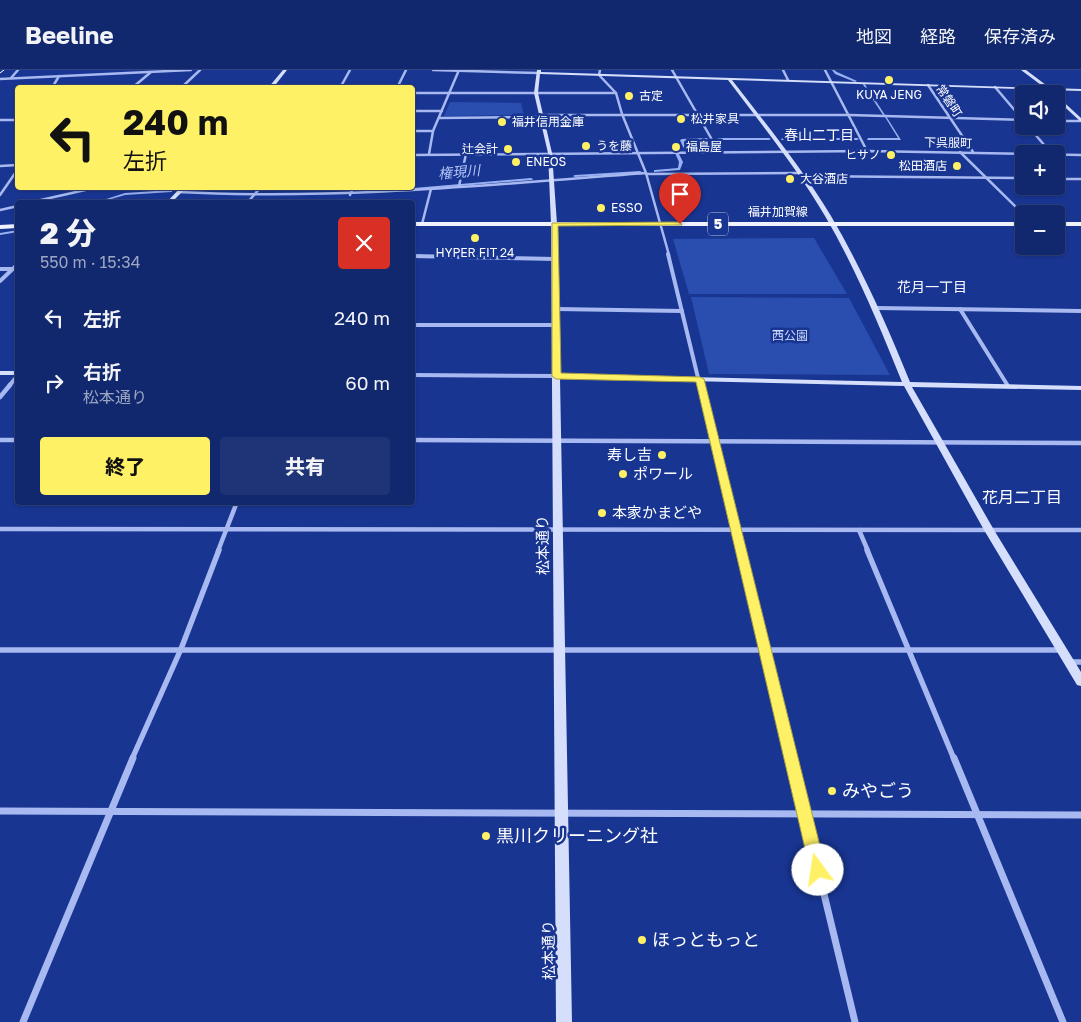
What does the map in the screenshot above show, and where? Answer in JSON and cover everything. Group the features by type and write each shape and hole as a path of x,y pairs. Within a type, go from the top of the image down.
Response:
{"main road":[{"name":"福井加賀線","path":"415,224 1015,224"},
{"path":"1065,224 1081,224"},
{"path":"0,227 15,226"}],"street":[{"path":"11,78 18,70"},
{"path":"0,78 191,70"},
{"path":"183,85 200,70"},
{"path":"272,85 285,70"},
{"path":"342,85 350,70"},
{"path":"398,85 406,70"},
{"path":"433,70 600,72 674,77 1015,87"},
{"path":"429,154 433,131 459,70"},
{"path":"672,70 674,77 719,152"},
{"path":"783,70 788,80"},
{"path":"825,70 833,82 848,116 867,151"},
{"path":"1023,70 1043,85"},
{"path":"136,85 153,71"},
{"name":"松本通り","path":"538,72 536,93 550,153 555,259 564,1022"},
{"path":"600,72 616,92 622,114 639,152 661,224 855,1022"},
{"path":"54,85 59,76"},
{"path":"729,79 784,151 832,224 876,308 907,384 989,530 1081,682"},
{"name":"常磐町","path":"928,84 973,152"},
{"path":"995,87 1015,110"},
{"path":"1065,89 1081,90"},
{"path":"415,92 616,92"},
{"path":"1065,105 1081,121"},
{"path":"415,111 442,111"},
{"path":"439,118 622,114 950,117 1015,120"},
{"path":"0,120 15,120"},
{"path":"1065,121 1081,121"},
{"path":"415,131 433,131"},
{"path":"1036,135 1044,145"},
{"name":"下呉服町","path":"415,155 784,151 1015,152"},
{"path":"960,152 1015,207"},
{"path":"460,185 466,154"},
{"name":"下呉服町","path":"1065,154 1081,155"},
{"path":"0,166 15,167"},
{"path":"0,195 15,172"},
{"path":"171,200 181,190 254,195 350,195 460,185 646,174 1015,178"},
{"path":"1065,179 1081,179"},
{"path":"422,224 431,189"},
{"path":"40,200 81,190"},
{"path":"250,200 258,190"},
{"path":"350,195 352,190"},
{"path":"0,210 15,207"},
{"path":"415,256 555,259"},
{"path":"0,281 15,266"},
{"path":"0,269 12,269"},
{"path":"876,308 1081,311"},
{"path":"556,309 682,311"},
{"path":"960,310 1008,386"},
{"path":"415,325 556,325"},
{"path":"0,373 15,374"},
{"path":"415,375 556,376 1081,388"},
{"path":"0,397 15,378"},
{"path":"0,440 15,440"},
{"path":"415,440 1081,443"},
{"path":"23,1022 109,811 181,649 236,505"},
{"path":"0,529 1081,530"},
{"path":"859,530 1063,1022"},
{"path":"0,650 560,648 1060,650"},
{"path":"1069,662 1081,662"},
{"path":"0,812 562,812 1081,815"}],"green space":[{"path":"450,102 521,103 524,115 444,116"},
{"path":"814,238 847,294 689,294 673,239"},
{"name":"西公園","path":"691,297 849,298 890,375 709,374"}],"waterway":[{"name":"権現川","path":"833,70 856,81"},
{"name":"権現川","path":"863,84 884,114"},
{"name":"権現川","path":"868,139 900,139 886,117"},
{"name":"権現川","path":"686,149 682,140 707,139"},
{"name":"権現川","path":"718,139 769,139"},
{"name":"権現川","path":"782,139 857,139"},
{"name":"権現川","path":"655,171 679,169 681,162 677,153 685,153"},
{"name":"権現川","path":"575,176 640,172"},
{"name":"権現川","path":"415,189 531,179"},
{"name":"権現川","path":"106,200 125,194 171,191"},
{"name":"権現川","path":"0,234 15,232"}],"tram line":[{"path":"0,73 4,70"}],"place":[{"name":"KUYA JENG","path":"889,80"},
{"name":"古定","path":"629,96"},
{"name":"松井家具","path":"681,119"},
{"name":"福井信用金庫","path":"502,122"},
{"name":"うを藤","path":"586,146"},
{"name":"福島屋","path":"676,147"},
{"name":"辻会計","path":"508,149"},
{"name":"ヒサノ","path":"891,155"},
{"name":"ENEOS","path":"516,162"},
{"name":"松田酒店","path":"957,166"},
{"name":"大谷酒店","path":"790,179"},
{"name":"ESSO","path":"601,208"},
{"name":"HYPER FIT 24","path":"475,238"},
{"name":"寿し吉","path":"662,455"},
{"name":"ポワール","path":"623,474"},
{"name":"本家かまどや","path":"602,513"},
{"name":"みやごう","path":"832,791"},
{"name":"黒川クリーニング社","path":"486,836"},
{"name":"ほっともっと","path":"642,940"}],"district":[{"name":"春山二丁目","path":"819,135"},
{"name":"花月一丁目","path":"932,287"},
{"name":"花月二丁目","path":"1022,497"}],"route":[{"path":"680,224 554,224 556,376 700,379 818,870"}]}
